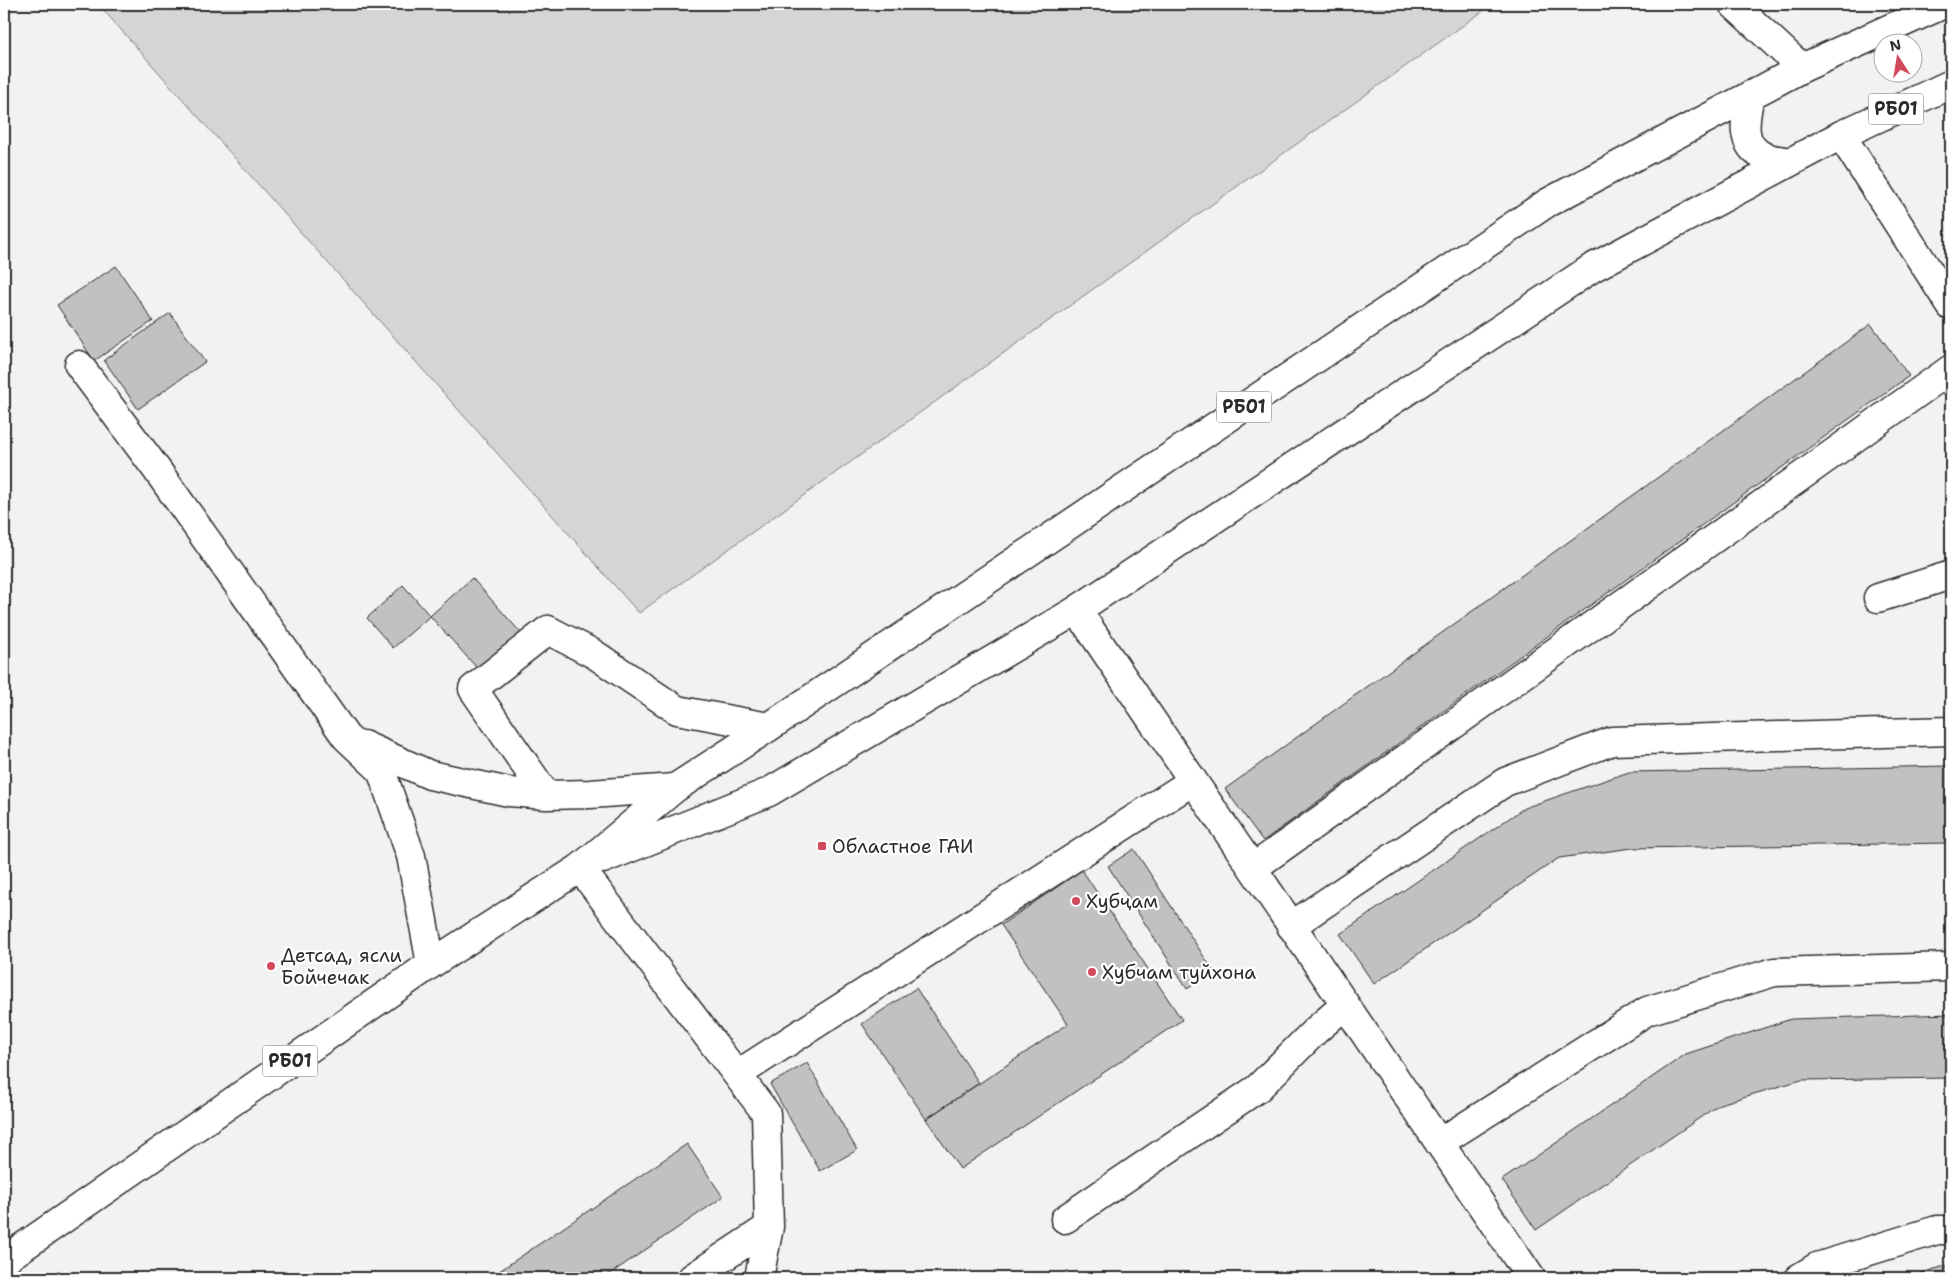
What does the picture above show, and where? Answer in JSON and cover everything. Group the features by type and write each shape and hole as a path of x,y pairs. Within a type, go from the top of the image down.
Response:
{"main road":[{"path":"1733,4 1802,68"},
{"name":"РБ01","path":"4,1260 431,964 580,868 675,788 769,727 1547,203 1802,68 1944,4"},
{"name":"РБ01","path":"580,868 769,792 1077,610 1592,268 1841,135 1951,84"},
{"path":"1750,95 1745,122 1746,136 1753,149 1763,156 1790,162"},
{"path":"1841,135 1951,306"},
{"path":"79,365 157,470 346,737 381,770 411,856 431,964"},
{"path":"1253,868 1951,369"},
{"path":"1878,598 1951,575"},
{"path":"1077,610 1531,1278"},
{"path":"546,794 473,689 548,630 594,654 677,710 769,727"},
{"path":"1290,926 1505,782 1612,741 1951,731"},
{"path":"346,737 430,775 509,792 590,794 675,788"},
{"path":"738,1074 1193,781"},
{"path":"580,868 766,1113 768,1227 759,1278"},
{"path":"1439,1143 1647,1010 1774,972 1951,967"},
{"path":"1065,1219 1258,1088 1315,1031 1345,1006"},
{"path":"692,1278 768,1227"},
{"path":"1799,1278 1817,1267 1938,1230 1951,1230"}],"shaded area":[{"path":"98,4 1493,4 639,613"}],"building":[{"path":"116,266 153,321 94,361 57,305"},
{"path":"170,313 205,362 138,409 104,360"},
{"path":"1871,324 1909,376 1263,841 1225,789"},
{"path":"472,578 538,652 496,689 430,616"},
{"path":"403,585 430,616 393,648 367,618"},
{"path":"1951,766 1951,843 1632,848 1559,858 1374,984 1340,934 1524,808 1629,772"},
{"path":"1134,849 1214,972 1187,989 1108,866"},
{"name":"Хубчам туйхона","path":"1082,870 1182,1020 960,1169 926,1119 1068,1024 1001,925"},
{"path":"916,988 979,1083 926,1119 862,1024"},
{"path":"1951,1014 1951,1078 1801,1080 1720,1104 1536,1230 1502,1180 1686,1054 1791,1019"},
{"path":"807,1063 857,1150 820,1171 770,1084"},
{"path":"687,1144 723,1197 604,1278 489,1278"},
{"path":"1951,1266 1951,1278 1904,1278"}],"place":[{"name":"Областное ГАИ","path":"822,846"},
{"name":"Хубҷам","path":"1076,901"},
{"name":"Детсад, ясли Бойчечак","path":"271,966"},
{"name":"Хубчам туйхона","path":"1092,972"}]}
